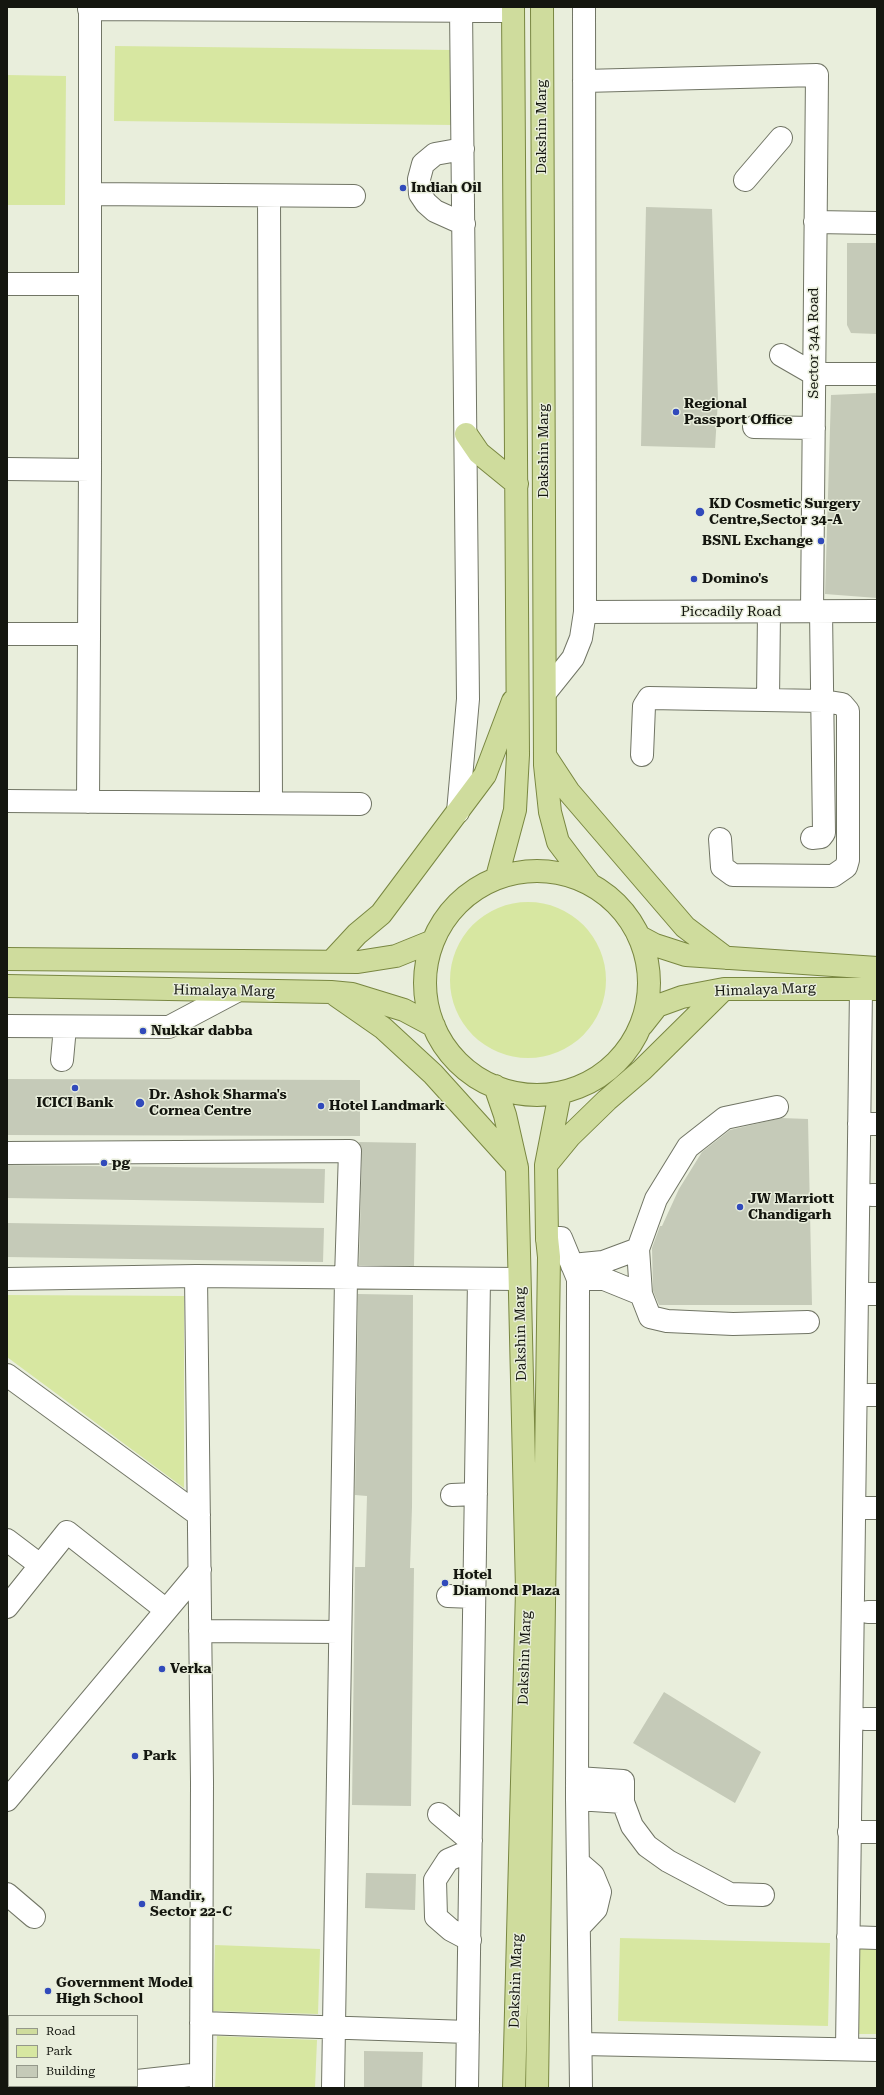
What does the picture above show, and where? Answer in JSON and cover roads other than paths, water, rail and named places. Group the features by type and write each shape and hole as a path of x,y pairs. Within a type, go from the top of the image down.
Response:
{"main road":[{"name":"Dakshin Marg","path":"542,7 545,765 550,812 558,842 589,883"},
{"name":"Dakshin Marg","path":"497,877 515,810 518,755 513,9"},
{"path":"466,434 479,453 516,484"},
{"path":"332,961 357,934 381,914 485,776 518,690"},
{"path":"546,756 569,792 685,927 726,958"},
{"path":"528,871 559,872 589,883 610,897 627,915 640,937 649,974 649,996 641,1026 628,1050 609,1070 586,1084 560,1093 538,1095 516,1093 495,1086 470,1072 449,1051 434,1026 426,998 425,969 432,942 448,914 470,892 497,877 528,871"},
{"name":"Himalaya Marg","path":"640,937 655,945 686,955 726,958 871,975"},
{"path":"7,959 358,962 396,956 432,942"},
{"name":"Himalaya Marg","path":"641,1026 657,1006 682,997 724,989 871,975"},
{"name":"Himalaya Marg","path":"7,986 235,992 331,992 352,994 404,1010 434,1026"},
{"path":"546,1165 570,1136 642,1070 724,989"},
{"path":"331,992 383,1028 433,1074 517,1168"},
{"name":"Dakshin Marg","path":"495,1086 503,1106 517,1168 527,1590 514,2088"},
{"name":"Dakshin Marg","path":"537,2088 549,1258 547,1238 546,1165 560,1093"}],"street":[{"path":"545,693 573,658 581,638 585,612 584,7"},
{"path":"88,802 90,8 513,9"},
{"path":"458,812 468,699 462,9"},
{"name":"Sector 34A Road","path":"584,81 817,75 814,374 806,428 814,455 816,611 822,700 824,833 821,837 812,838"},
{"path":"745,180 781,138"},
{"path":"463,149 435,154 423,164 419,179 420,194 426,203 435,211 464,224"},
{"path":"90,194 354,196"},
{"path":"269,196 271,803"},
{"path":"816,222 877,223"},
{"path":"7,284 90,284"},
{"path":"781,355 814,374 877,374"},
{"path":"754,427 806,428"},
{"path":"7,469 90,470"},
{"name":"Piccadily Road","path":"585,612 877,611"},
{"path":"768,699 769,612"},
{"path":"7,634 89,634"},
{"path":"642,755 644,706 649,698 822,700 842,704 848,711 848,860 846,867 833,876 733,875 722,867 720,839"},
{"path":"7,801 360,804"},
{"path":"847,2049 849,1832 868,1124 868,1020 871,975"},
{"path":"7,1026 169,1027 235,992"},
{"path":"62,1060 65,1027"},
{"path":"777,1107 725,1118 688,1147 656,1199 638,1249 641,1294 650,1317 667,1321 733,1324 808,1322"},
{"path":"7,1153 350,1151 346,1278 333,2088"},
{"path":"547,1238 561,1238 575,1272 577,1788 582,2044 581,2088"},
{"path":"575,1272 604,1270 638,1249"},
{"path":"604,1270 641,1294"},
{"path":"138,2081 201,2081 200,1570 196,1276"},
{"path":"7,1279 196,1276 520,1279"},
{"path":"467,2088 479,1279"},
{"path":"7,1375 199,1515"},
{"path":"452,1495 476,1494"},
{"path":"7,1607 67,1532 166,1610"},
{"path":"7,1540 40,1565"},
{"path":"7,1800 200,1570"},
{"path":"448,1596 474,1597"},
{"path":"200,1631 340,1632"},
{"path":"577,1788 623,1781 623,1802 632,1826 647,1846 668,1861 730,1894 763,1895"},
{"path":"439,1814 470,1846"},
{"path":"849,1832 877,1832"},
{"path":"470,1846 448,1860 435,1880 436,1917 451,1930 470,1940"},
{"path":"7,1894 34,1917"},
{"path":"848,1937 877,1938"},
{"path":"201,2023 468,2032"},
{"path":"582,2044 877,2050"}],"place":[{"name":"Indian Oil","path":"403,188"},
{"name":"Regional Passport Office","path":"676,412"},
{"name":"KD Cosmetic Surgery Centre,Sector 34-A","path":"700,512"},
{"name":"BSNL Exchange","path":"821,541"},
{"name":"Domino's","path":"694,579"},
{"name":"Nukkar dabba","path":"143,1031"},
{"name":"ICICI Bank","path":"75,1088"},
{"name":"Dr. Ashok Sharma's Cornea Centre","path":"140,1103"},
{"name":"Hotel Landmark","path":"321,1106"},
{"name":"pg","path":"104,1163"},
{"name":"JW Marriott Chandigarh","path":"740,1207"},
{"name":"Hotel Diamond Plaza","path":"445,1583"},
{"name":"Verka","path":"162,1669"},
{"name":"Park","path":"135,1756"},
{"name":"Mandir, Sector 22-C","path":"142,1904"},
{"name":"Government Model High School","path":"48,1991"}]}
